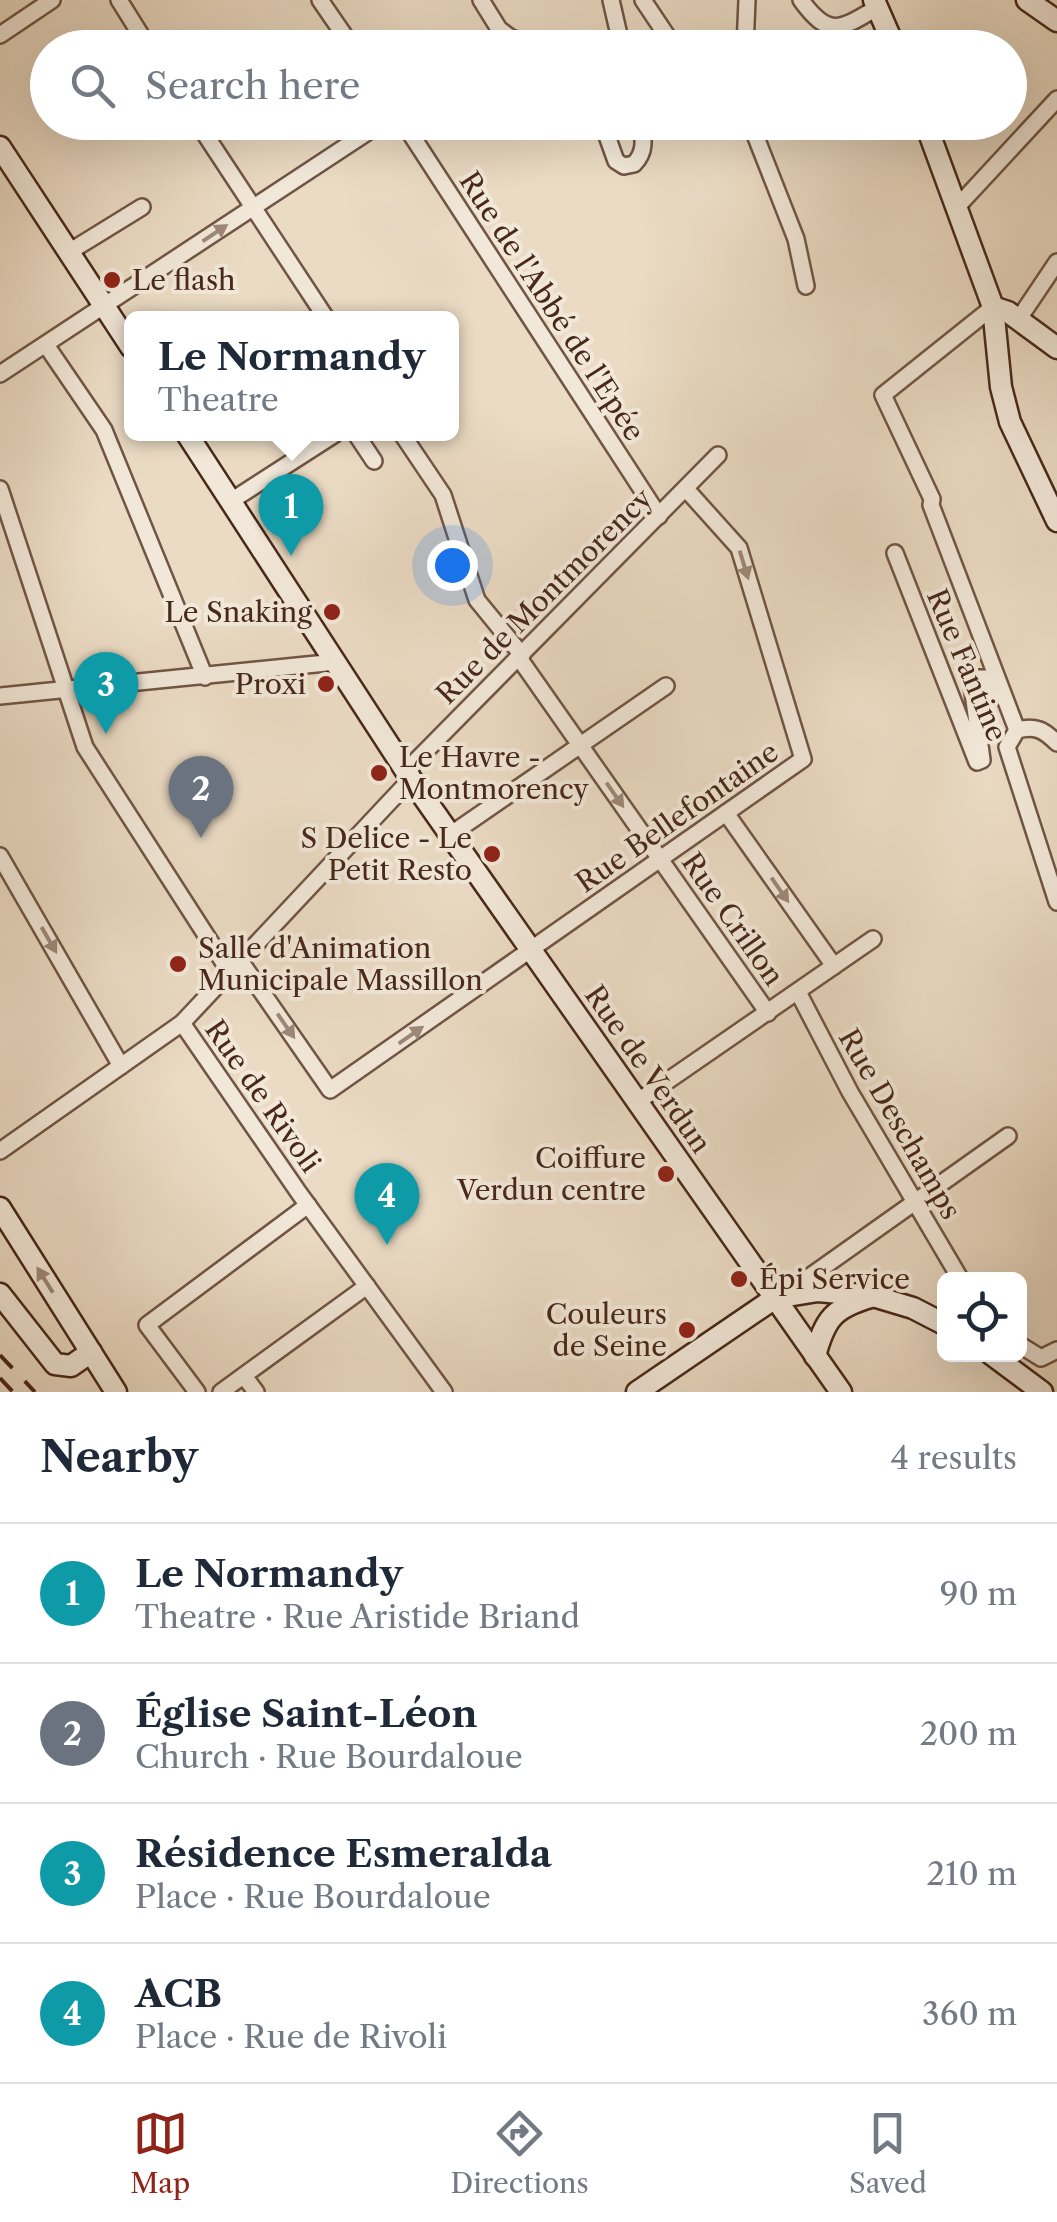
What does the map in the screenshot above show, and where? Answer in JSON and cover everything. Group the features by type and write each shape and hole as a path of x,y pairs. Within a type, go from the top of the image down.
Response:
{"street":[{"path":"0,34 52,0"},
{"path":"119,0 138,30"},
{"path":"320,0 340,30"},
{"path":"482,0 501,30"},
{"path":"611,0 618,30"},
{"path":"643,0 663,30"},
{"path":"746,30 747,0"},
{"path":"800,0 814,18 828,26 844,26 876,4 887,30"},
{"path":"1027,0 1057,21"},
{"path":"1027,132 1057,99"},
{"path":"210,140 321,311"},
{"path":"0,374 356,140"},
{"name":"Rue de l'Abbé de l'Epée","path":"415,140 659,516"},
{"path":"608,140 616,161 624,166 634,164 644,140"},
{"path":"757,140 796,239 806,286"},
{"path":"932,140 993,306 1001,388 1010,422 1057,521"},
{"path":"957,208 1019,140"},
{"path":"0,147 124,336"},
{"path":"69,252 142,207"},
{"path":"1018,320 1057,262"},
{"path":"993,306 1057,348"},
{"path":"993,306 884,395 932,499 1016,731 1007,754 1057,902"},
{"path":"46,345 104,430 205,676"},
{"name":"Rue de Verdun","path":"192,441 408,775 840,1392"},
{"path":"231,500 323,441"},
{"path":"361,441 374,461"},
{"name":"Rue Crillon","path":"407,441 443,495 477,600 768,1012"},
{"name":"Rue de Montmorency","path":"0,1151 182,1023 520,656 718,456"},
{"path":"0,489 84,747 236,968"},
{"name":"Rue Bellefontaine","path":"236,968 330,1090 803,759 739,548 686,489"},
{"name":"Rue Fantine","path":"895,553 977,762 982,760 972,685 978,678 991,682 1016,731"},
{"path":"0,696 336,662"},
{"path":"450,835 666,686"},
{"path":"1016,731 1040,728 1057,744"},
{"path":"726,813 834,966"},
{"path":"0,856 121,1066"},
{"path":"637,1102 873,939"},
{"name":"Rue Deschamps","path":"798,992 850,1092 957,1272"},
{"name":"Rue de Rivoli","path":"182,1023 444,1392"},
{"path":"800,1294 805,1280 1008,1136"},
{"path":"197,1392 147,1325 308,1205"},
{"path":"0,1208 86,1356 102,1392"},
{"path":"221,1392 367,1286"},
{"path":"637,1392 775,1298 844,1292 874,1296 937,1320"},
{"path":"0,1294 46,1354 62,1367 86,1356"},
{"path":"815,1356 822,1332 835,1312 874,1296"},
{"path":"1027,1349 1041,1358 1057,1350"},
{"path":"86,1356 116,1392"},
{"path":"1002,1362 1042,1392"},
{"path":"244,1376 256,1392"}],"railway":[{"path":"0,1355 35,1392"},
{"path":"0,1378 13,1392"}],"place":[{"name":"Le flash","path":"112,280"},
{"name":"Le Normandy","path":"291,556"},
{"name":"Le Snaking","path":"332,612"},
{"name":"Proxi","path":"326,684"},
{"name":"Résidence Esmeralda","path":"106,734"},
{"name":"Le Havre - Montmorency","path":"379,773"},
{"name":"Église Saint-Léon","path":"201,838"},
{"name":"S Delice - Le Petit Resto","path":"492,854"},
{"name":"Salle d'Animation Municipale Massillon","path":"178,964"},
{"name":"Coiffure Verdun centre","path":"666,1174"},
{"name":"ACB","path":"387,1245"},
{"name":"Épi Service","path":"739,1279"},
{"name":"Couleurs de Seine","path":"687,1330"}]}
